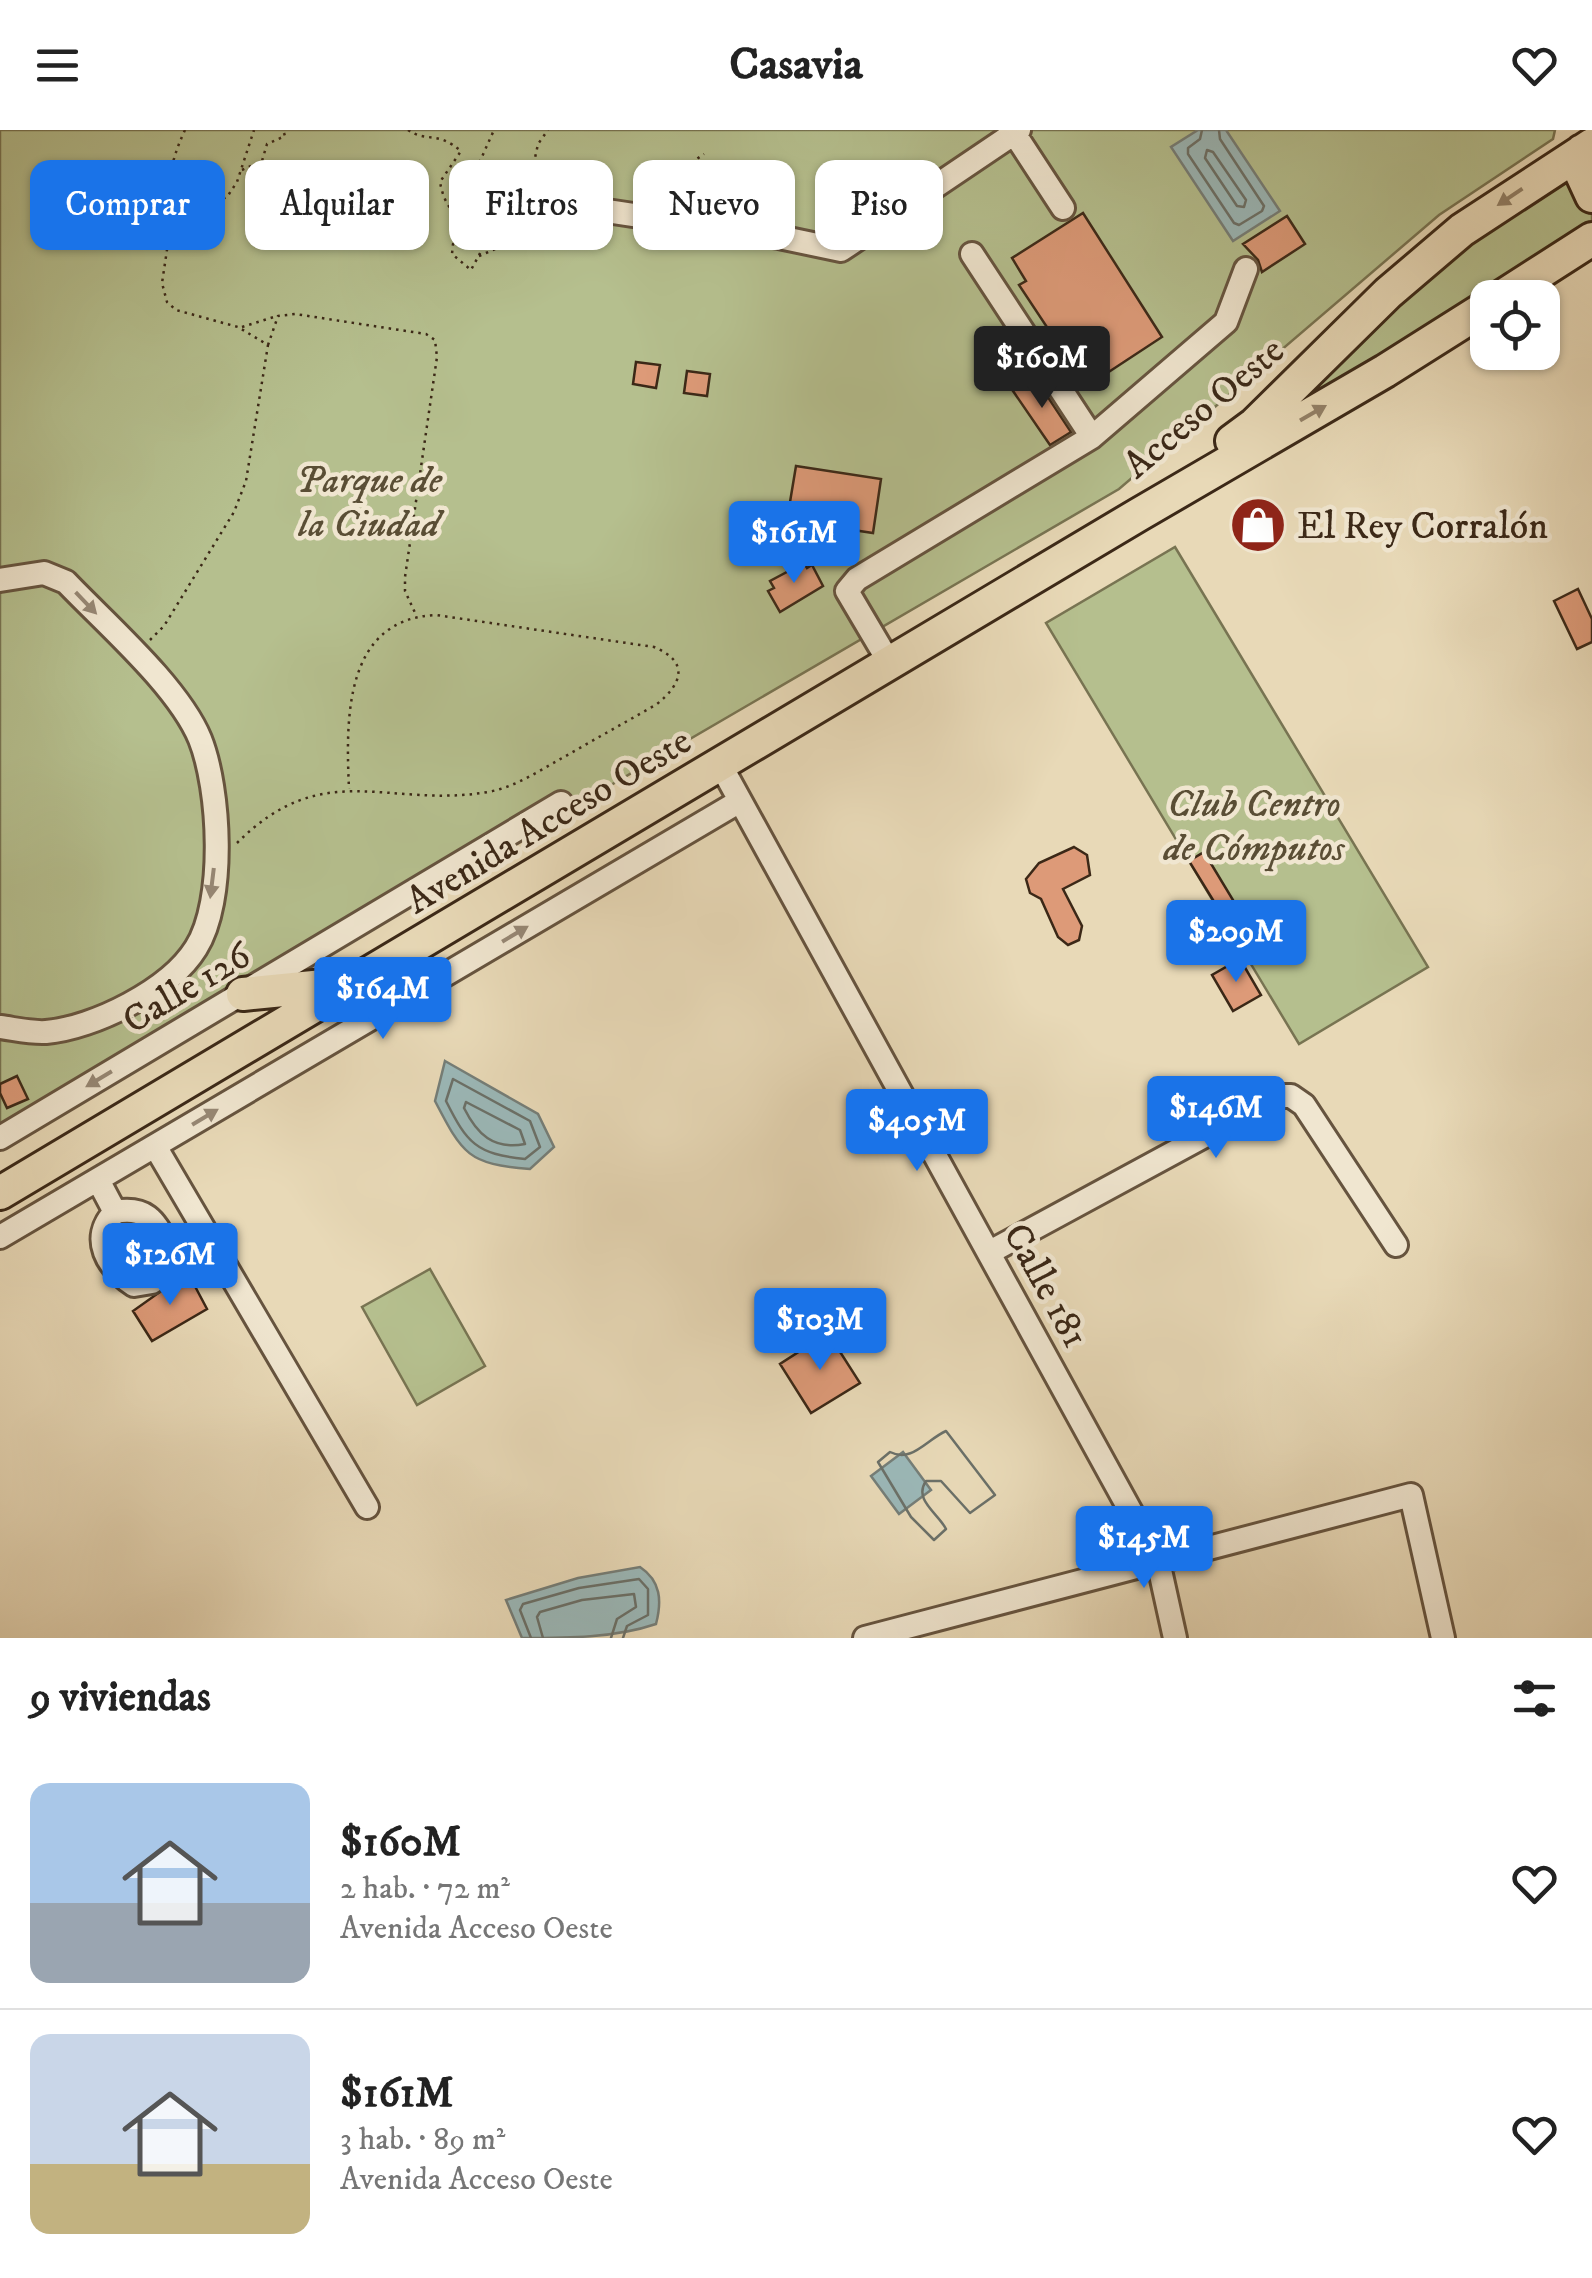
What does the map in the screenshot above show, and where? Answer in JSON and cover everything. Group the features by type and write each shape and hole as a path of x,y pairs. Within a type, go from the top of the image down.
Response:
{"highway":[{"path":"1584,142 1580,170 1592,196"},
{"name":"Acceso Oeste","path":"1138,515 1255,424 1388,293 1462,230 1584,142"},
{"path":"1528,280 1592,239"},
{"name":"Acceso Oeste","path":"1138,515 1386,371 1470,317"},
{"name":"Avenida Acceso Oeste","path":"0,1193 1138,515"},
{"path":"243,994 354,983"}],"street":[{"path":"613,212 840,250 1015,131 1063,208"},
{"path":"972,254 1092,437"},
{"path":"890,662 846,591 857,579 1092,437 1226,322 1246,269"},
{"path":"0,580 44,572 66,582 179,705 200,738 214,788 214,865 209,912 202,936 186,961 144,995 85,1023 45,1032 0,1028"},
{"name":"Calle 181","path":"720,764 1158,1561 1175,1638"},
{"path":"0,1238 740,801"},
{"name":"Calle 126","path":"0,1138 561,803"},
{"path":"990,1252 1278,1096 1292,1096 1304,1105 1396,1245"},
{"path":"155,1146 367,1507"},
{"path":"98,1180 114,1212"},
{"path":"864,1638 897,1634 1411,1495 1443,1638"}],"path":[{"path":"185,130 173,158 174,175 182,189 196,198 212,201 228,197"},
{"path":"225,198 254,130"},
{"path":"240,170 262,161 267,144 285,136 284,130"},
{"path":"408,130 418,136 436,135 461,151 440,182 443,199 453,214 469,226 467,244 453,244 452,254 472,270 486,242 475,198 476,170 494,130"},
{"path":"478,256 508,242 521,230 520,196 530,181 538,144 548,130"},
{"path":"622,214 704,154"},
{"path":"167,250 162,284 166,302 176,310 238,327 268,345"},
{"path":"238,327 295,314 426,334 435,340 437,357 405,577 405,592 417,616"},
{"path":"136,654 164,626 234,512 246,481 268,345 278,316"},
{"path":"214,865 266,816 299,798 348,790 488,792 515,784 657,704 679,680 678,665 668,653 654,648 436,615 417,616 396,624 380,637 368,650 359,672 346,730 348,790"}],"green space":[{"name":"Parque de la Ciudad","path":"0,130 1555,130 1553,139 1439,215 1119,489 0,1141"},
{"path":"1577,164 1592,211 1592,229 1510,280 1470,280 1470,305 1257,438 1464,236"},
{"name":"Club Centro de Cómputos","path":"1175,547 1428,967 1299,1044 1046,623"},
{"path":"430,1269 485,1366 417,1405 362,1307"}],"water":[{"path":"1198,130 1226,130 1280,211 1233,241 1171,147"},
{"path":"445,1061 538,1114 554,1147 530,1169 493,1164 470,1153 453,1134 435,1101"},
{"path":"903,1452 931,1490 899,1514 871,1476"},
{"path":"640,1567 656,1585 659,1607 656,1624 640,1629 590,1636 522,1638 506,1600 578,1578"}],"building":[{"path":"1083,213 1162,337 1101,377 1091,361 1076,371 1019,285 1026,281 1012,258"},
{"path":"1287,216 1305,244 1262,272 1258,260 1243,244"},
{"path":"636,362 660,365 656,388 633,384"},
{"path":"687,371 710,374 707,396 684,393"},
{"path":"1034,376 1071,432 1050,445 1013,391"},
{"path":"796,466 881,479 873,533 787,520"},
{"path":"804,563 807,568 812,565 823,586 780,612 768,591 774,588 770,581"},
{"path":"1578,589 1592,619 1592,642 1577,649 1554,601"},
{"path":"1074,847 1087,855 1090,875 1063,889 1082,926 1079,940 1068,945 1058,937 1041,899 1030,893 1026,879 1039,863"},
{"path":"1204,852 1236,905 1221,913 1189,861"},
{"path":"1240,959 1261,995 1233,1011 1212,975"},
{"path":"17,1076 28,1099 7,1108 0,1084"},
{"path":"189,1275 207,1309 152,1341 133,1311"},
{"path":"828,1333 860,1383 811,1413 780,1364"}],"place":[{"name":"El Rey Corralón","path":"1258,525"}]}
